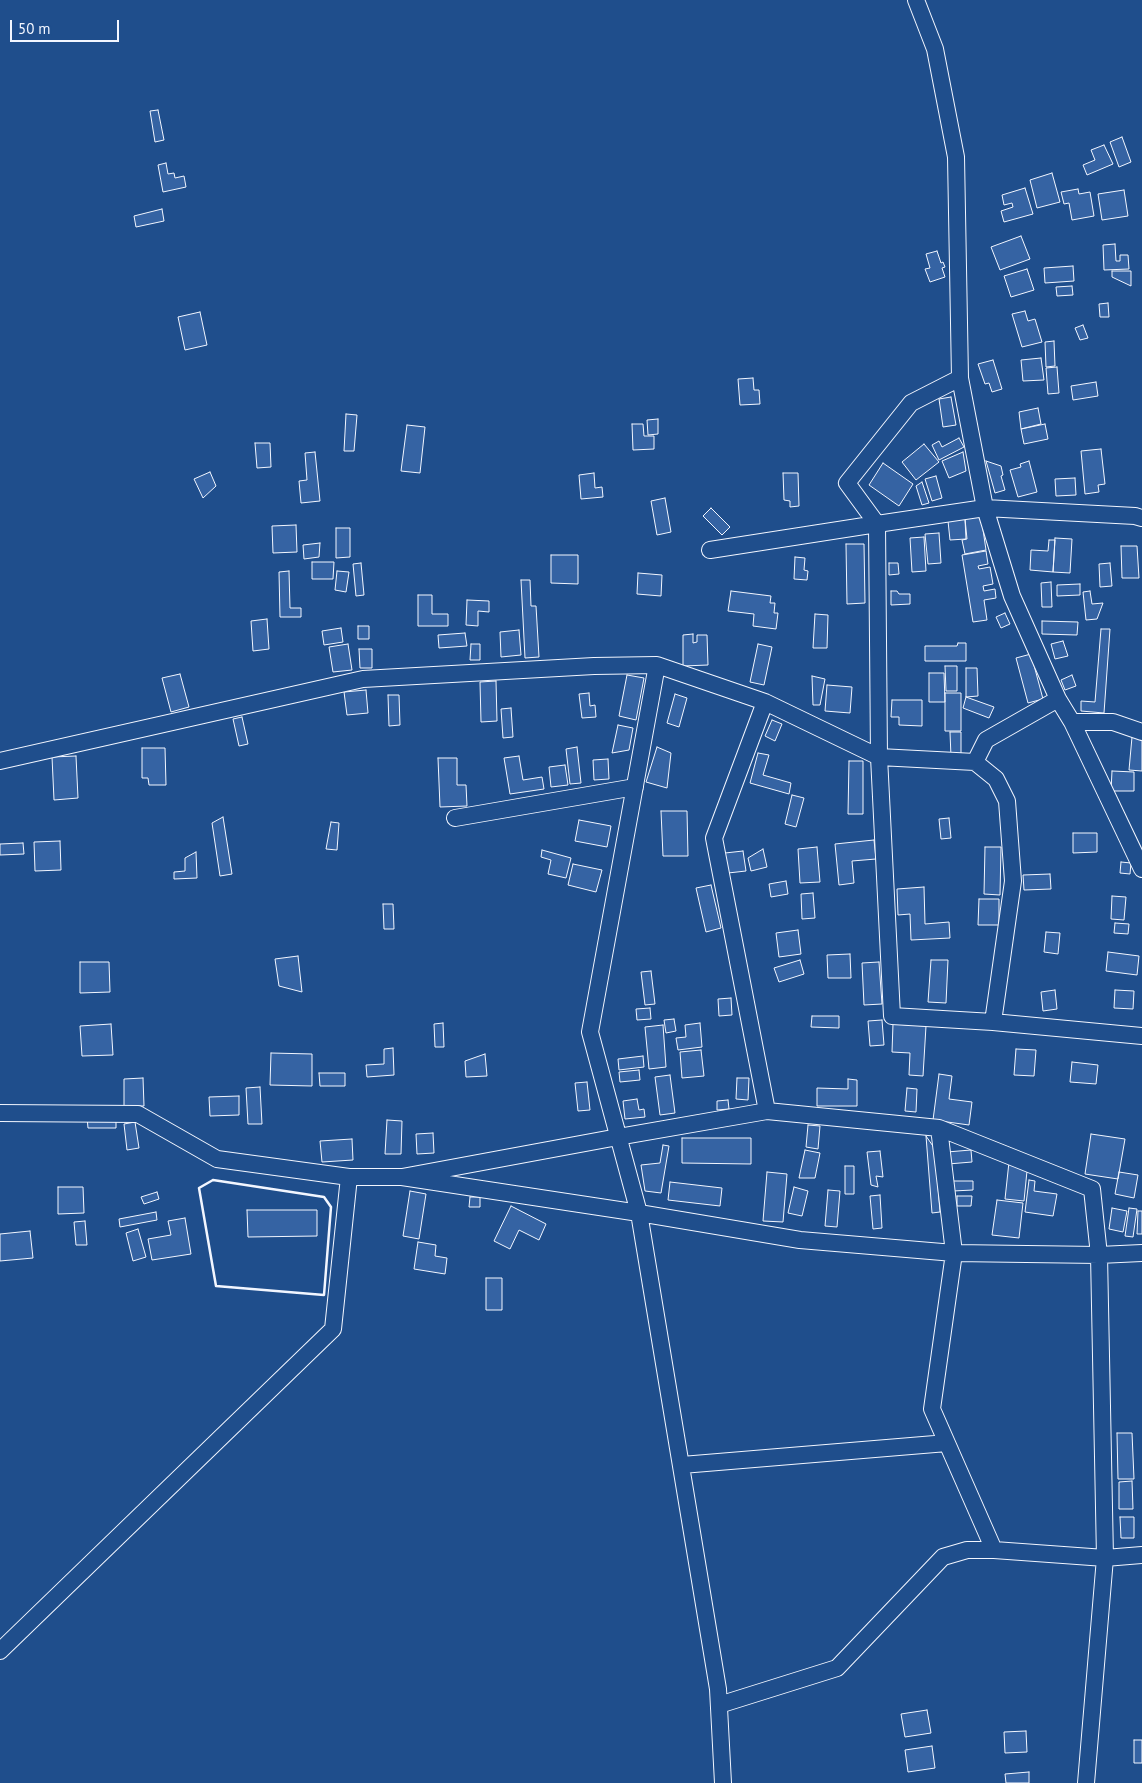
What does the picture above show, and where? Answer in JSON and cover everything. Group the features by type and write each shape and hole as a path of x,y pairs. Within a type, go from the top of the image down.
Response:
{"street":[{"path":"916,0 935,49 956,157 960,378 985,508 1012,596 1058,699 1072,722 1142,869"},
{"path":"960,378 911,403 847,483 877,524 879,757 892,1016 993,1022 1142,1036"},
{"path":"710,550 985,508 1142,518"},
{"path":"0,761 363,679 594,666 657,665 764,702 879,757 975,762 996,779 1007,802 1012,881 993,1022"},
{"path":"657,665 590,1032 639,1213 718,1689 724,1783"},
{"path":"975,762 986,740 1058,699"},
{"path":"764,702 714,838 767,1112"},
{"path":"1072,722 1113,722 1142,732"},
{"path":"455,818 635,787"},
{"path":"402,1177 618,1137 767,1112 939,1128 1092,1189 1099,1255 1105,1558 1086,1783"},
{"path":"0,1113 138,1114 217,1158 349,1177 402,1177 800,1240 954,1253 1099,1255 1142,1253"},
{"path":"939,1128 954,1253 932,1408 994,1550"},
{"path":"0,1651 333,1329 349,1177"},
{"path":"682,1465 947,1443"},
{"path":"719,1705 837,1668 943,1557 967,1550 994,1550 1105,1558 1142,1555"}],"building":[{"path":"158,110 164,140 155,142 150,111"},
{"path":"1122,137 1131,162 1119,167 1110,142"},
{"path":"1104,145 1113,164 1087,175 1083,165 1095,160 1091,150"},
{"path":"166,163 168,174 174,173 175,178 184,176 186,187 163,192 158,165"},
{"path":"1052,173 1060,202 1037,208 1030,180"},
{"path":"1025,188 1033,214 1004,222 1001,211 1013,207 1012,203 1004,205 1002,195"},
{"path":"1078,189 1079,194 1090,192 1094,216 1072,220 1069,203 1064,204 1061,192"},
{"path":"1124,190 1128,216 1102,220 1098,194"},
{"path":"162,209 164,221 136,227 134,216"},
{"path":"1021,236 1030,259 1000,270 991,247"},
{"path":"1115,244 1116,261 1120,261 1120,255 1128,255 1129,269 1104,270 1103,245"},
{"path":"937,251 941,263 943,262 945,267 942,268 945,277 930,282 925,269 930,268 926,254"},
{"path":"1073,266 1074,281 1045,283 1044,268"},
{"path":"1027,269 1034,290 1011,297 1004,276"},
{"path":"1112,271 1131,271 1131,286 1112,277"},
{"path":"1072,286 1073,295 1057,296 1056,287"},
{"path":"1108,303 1109,317 1100,317 1099,304"},
{"path":"1025,311 1028,321 1035,319 1042,342 1022,347 1012,314"},
{"path":"200,312 207,345 185,350 178,317"},
{"path":"1083,325 1088,338 1080,340 1075,328"},
{"path":"1054,341 1055,366 1046,367 1045,342"},
{"path":"1041,358 1044,380 1023,381 1021,360"},
{"path":"993,360 1002,389 992,392 989,383 985,384 978,364"},
{"path":"1057,367 1059,393 1048,394 1046,368"},
{"path":"753,378 754,390 759,390 760,404 740,405 738,379"},
{"path":"1096,382 1098,396 1073,400 1071,386"},
{"path":"951,397 956,425 943,427 939,399"},
{"path":"1038,408 1041,424 1021,429 1019,412"},
{"path":"346,414 357,415 354,451 344,451"},
{"path":"658,419 658,434 648,435 647,420"},
{"path":"632,424 643,424 644,436 654,436 654,449 633,450"},
{"path":"1045,424 1048,439 1024,444 1021,429"},
{"path":"407,425 425,427 420,473 401,471"},
{"path":"959,438 964,447 939,460 932,445 939,441 942,447"},
{"path":"255,443 270,443 271,467 257,468"},
{"path":"924,444 939,462 916,480 902,462"},
{"path":"1101,449 1105,484 1098,485 1099,492 1085,494 1081,451"},
{"path":"315,452 320,501 301,503 299,481 307,480 305,453"},
{"path":"963,452 966,471 949,478 942,461"},
{"path":"986,461 1001,466 1003,475 1001,476 1005,490 995,493"},
{"path":"1029,461 1037,492 1018,497 1010,470 1021,467 1020,464"},
{"path":"883,463 913,484 899,506 869,485"},
{"path":"210,472 216,486 203,498 194,479"},
{"path":"594,473 595,488 602,487 603,497 581,499 579,475"},
{"path":"783,473 798,473 799,506 790,507 790,501 784,500"},
{"path":"936,476 942,498 932,501 925,479"},
{"path":"1075,478 1076,495 1056,496 1055,479"},
{"path":"922,482 929,503 922,505 916,486"},
{"path":"665,498 671,532 657,535 651,501"},
{"path":"711,508 730,527 722,535 703,516"},
{"path":"981,516 986,550 965,554 962,540 967,539 965,519"},
{"path":"965,519 966,539 950,540 948,521"},
{"path":"296,525 297,552 273,553 272,526"},
{"path":"336,528 350,528 350,557 336,558"},
{"path":"939,533 941,563 928,564 925,534"},
{"path":"924,537 926,571 912,572 910,538"},
{"path":"1055,538 1072,539 1070,573 1053,572"},
{"path":"1049,540 1055,540 1053,572 1030,570 1031,550 1048,551"},
{"path":"320,543 319,557 304,559 303,545"},
{"path":"846,544 864,544 865,603 847,604"},
{"path":"1121,546 1137,546 1139,578 1122,578"},
{"path":"986,551 988,564 978,566 979,569 990,567 993,584 983,586 984,591 995,589 996,598 984,600 987,620 973,622 962,555"},
{"path":"551,555 578,555 578,584 551,583"},
{"path":"795,557 805,558 804,570 808,571 807,580 794,579"},
{"path":"312,562 334,562 333,579 312,579"},
{"path":"361,563 364,595 356,596 353,564"},
{"path":"889,563 898,563 899,574 889,575"},
{"path":"1110,563 1112,586 1100,587 1099,564"},
{"path":"289,571 290,608 301,608 301,617 280,617 279,572"},
{"path":"337,571 349,572 346,592 335,590"},
{"path":"638,573 662,575 661,596 637,594"},
{"path":"521,580 530,580 531,606 536,606 539,657 525,658"},
{"path":"1051,582 1052,607 1042,607 1041,583"},
{"path":"1080,584 1080,595 1057,596 1057,585"},
{"path":"731,591 771,596 770,603 775,603 774,613 778,613 776,629 753,626 754,614 728,611"},
{"path":"891,591 897,591 899,594 910,594 910,604 891,605"},
{"path":"1090,591 1092,604 1103,603 1097,619 1086,620 1083,592"},
{"path":"418,595 432,595 432,614 448,614 448,626 418,626"},
{"path":"467,600 489,601 489,612 478,611 478,626 466,625"},
{"path":"1005,613 1010,624 1001,628 996,617"},
{"path":"815,614 828,615 827,648 813,648"},
{"path":"267,619 269,649 253,651 251,621"},
{"path":"1042,621 1078,622 1077,635 1042,634"},
{"path":"358,626 369,626 369,639 358,639"},
{"path":"341,628 343,642 324,645 322,631"},
{"path":"1101,629 1110,629 1104,713 1081,711 1081,701 1095,702"},
{"path":"519,630 521,655 501,657 500,632"},
{"path":"465,633 467,646 439,648 438,635"},
{"path":"693,634 693,643 697,642 697,635 707,635 708,665 683,666 683,635"},
{"path":"1063,641 1068,656 1055,659 1051,644"},
{"path":"958,643 966,643 966,661 925,661 925,646 957,646"},
{"path":"348,644 352,670 333,672 329,647"},
{"path":"471,644 480,644 480,660 470,660"},
{"path":"758,644 772,647 764,685 750,682"},
{"path":"359,649 372,649 372,668 360,668"},
{"path":"1031,654 1043,699 1028,703 1016,658"},
{"path":"945,666 957,666 957,691 946,691"},
{"path":"966,668 977,668 978,696 966,697"},
{"path":"929,673 944,673 945,702 929,702"},
{"path":"180,674 189,707 171,712 162,678"},
{"path":"627,675 644,678 636,720 619,716"},
{"path":"1072,675 1076,686 1065,690 1061,680"},
{"path":"812,676 825,679 820,705 813,705"},
{"path":"496,681 497,721 481,722 480,682"},
{"path":"827,685 852,687 850,713 825,711"},
{"path":"366,690 368,713 347,715 344,692"},
{"path":"589,693 590,706 595,705 596,717 582,718 579,694"},
{"path":"945,693 961,693 961,731 945,731"},
{"path":"675,694 687,698 679,727 667,723"},
{"path":"388,695 399,695 400,725 389,726"},
{"path":"966,697 994,707 989,718 963,708"},
{"path":"892,700 922,700 922,726 899,725 899,717 891,717"},
{"path":"511,708 513,737 503,738 501,709"},
{"path":"242,717 248,744 239,746 233,719"},
{"path":"772,720 782,724 775,741 765,736"},
{"path":"618,725 633,728 629,750 612,753"},
{"path":"950,732 961,732 961,757 951,757"},
{"path":"1132,737 1142,738 1142,771 1129,770"},
{"path":"577,747 581,783 570,784 566,749"},
{"path":"657,747 671,753 667,788 646,782"},
{"path":"142,748 165,748 166,785 149,785 148,778 142,778"},
{"path":"758,753 769,755 763,775 791,783 789,794 750,783"},
{"path":"76,756 78,798 54,800 52,757"},
{"path":"519,756 523,780 542,777 544,789 510,794 504,758"},
{"path":"438,758 457,758 457,785 466,785 467,806 440,807"},
{"path":"608,759 609,779 594,780 593,760"},
{"path":"849,761 863,761 863,814 848,814"},
{"path":"565,765 568,785 551,787 549,767"},
{"path":"1112,771 1134,772 1134,791 1111,791"},
{"path":"792,795 804,798 796,827 785,824"},
{"path":"661,811 687,811 688,856 663,856"},
{"path":"223,817 232,874 220,876 212,823"},
{"path":"949,818 951,838 941,839 939,819"},
{"path":"579,820 611,826 607,847 575,841"},
{"path":"331,822 339,823 337,850 326,849"},
{"path":"1073,833 1097,833 1097,852 1073,853"},
{"path":"874,840 876,859 852,861 854,883 839,885 835,844"},
{"path":"60,841 61,870 35,871 34,842"},
{"path":"23,843 24,854 0,855 0,844"},
{"path":"817,847 820,882 800,883 798,849"},
{"path":"985,847 1001,847 1000,895 984,894"},
{"path":"763,849 767,867 751,871 748,858"},
{"path":"542,850 571,858 566,878 548,874 551,860 541,857"},
{"path":"743,851 746,871 728,873 725,853"},
{"path":"196,852 197,878 174,879 174,872 185,871 185,858"},
{"path":"1121,862 1131,863 1130,874 1120,873"},
{"path":"573,864 602,870 596,892 568,885"},
{"path":"1050,874 1051,889 1024,890 1023,875"},
{"path":"786,881 788,894 771,897 769,884"},
{"path":"711,885 721,928 706,932 696,888"},
{"path":"924,887 925,924 949,922 950,938 911,940 910,914 898,915 897,889"},
{"path":"813,893 815,918 802,919 801,894"},
{"path":"1112,896 1126,897 1124,920 1111,919"},
{"path":"979,899 999,899 999,925 978,925"},
{"path":"383,904 393,904 394,929 384,929"},
{"path":"1115,923 1129,924 1128,934 1114,933"},
{"path":"798,930 801,954 779,957 776,933"},
{"path":"1046,932 1060,933 1058,954 1044,952"},
{"path":"1108,952 1139,956 1137,975 1106,971"},
{"path":"850,954 851,978 828,978 827,955"},
{"path":"298,956 302,992 279,986 275,959"},
{"path":"800,960 804,974 779,982 774,968"},
{"path":"931,960 948,960 946,1003 928,1002"},
{"path":"80,962 109,962 110,992 80,993"},
{"path":"879,962 882,1004 864,1005 862,963"},
{"path":"651,971 655,1004 645,1005 641,972"},
{"path":"1055,990 1057,1009 1043,1011 1041,992"},
{"path":"1115,990 1134,991 1133,1009 1114,1008"},
{"path":"731,998 732,1015 719,1016 718,999"},
{"path":"650,1008 651,1019 637,1020 636,1009"},
{"path":"812,1016 839,1016 839,1028 811,1027"},
{"path":"674,1019 676,1031 666,1033 664,1020"},
{"path":"882,1020 884,1045 870,1046 868,1021"},
{"path":"443,1023 444,1047 435,1047 434,1024"},
{"path":"700,1023 702,1047 678,1050 676,1038 686,1037 685,1025"},
{"path":"111,1024 113,1055 82,1056 80,1026"},
{"path":"893,1024 926,1026 923,1076 909,1075 910,1053 892,1052"},
{"path":"663,1025 666,1067 649,1069 645,1027"},
{"path":"393,1048 394,1075 367,1077 366,1065 384,1064 384,1049"},
{"path":"1016,1049 1036,1050 1034,1076 1014,1075"},
{"path":"701,1050 704,1076 682,1078 680,1052"},
{"path":"271,1053 312,1054 312,1086 270,1085"},
{"path":"485,1054 487,1076 466,1077 465,1061"},
{"path":"643,1056 644,1067 619,1070 618,1059"},
{"path":"1072,1062 1098,1065 1096,1084 1070,1082"},
{"path":"639,1070 640,1080 620,1082 619,1072"},
{"path":"319,1073 345,1073 345,1086 320,1086"},
{"path":"939,1074 952,1076 949,1099 972,1102 969,1125 933,1120"},
{"path":"670,1075 675,1113 660,1115 655,1077"},
{"path":"143,1078 144,1106 124,1106 124,1079"},
{"path":"737,1078 749,1078 748,1100 736,1099"},
{"path":"848,1079 857,1080 857,1106 817,1106 817,1088 848,1089"},
{"path":"587,1082 590,1110 578,1111 575,1083"},
{"path":"260,1087 262,1124 248,1124 246,1088"},
{"path":"907,1088 917,1089 916,1112 905,1111"},
{"path":"239,1096 239,1115 210,1116 209,1097"},
{"path":"637,1099 639,1110 644,1109 645,1117 625,1119 623,1101"},
{"path":"728,1100 729,1109 717,1110 717,1101"},
{"path":"87,1117 116,1117 116,1128 88,1128"},
{"path":"387,1120 402,1121 401,1154 385,1154"},
{"path":"135,1122 139,1148 127,1150 124,1124"},
{"path":"808,1125 820,1126 818,1149 806,1147"},
{"path":"433,1133 434,1153 417,1154 416,1134"},
{"path":"1091,1134 1125,1139 1118,1179 1085,1174"},
{"path":"926,1136 935,1149 940,1212 932,1213"},
{"path":"682,1138 751,1138 751,1164 682,1163"},
{"path":"352,1139 353,1160 322,1162 320,1141"},
{"path":"663,1145 669,1146 661,1193 645,1191 641,1165 660,1163"},
{"path":"805,1150 820,1153 815,1178 799,1178"},
{"path":"971,1150 972,1162 948,1164 947,1152"},
{"path":"880,1151 883,1177 876,1176 878,1187 871,1185 867,1152"},
{"path":"1009,1162 1027,1171 1024,1201 1005,1199"},
{"path":"845,1166 854,1166 854,1194 845,1194"},
{"path":"767,1172 787,1174 783,1222 763,1221"},
{"path":"1119,1172 1138,1175 1134,1198 1115,1194"},
{"path":"1029,1180 1035,1181 1034,1191 1057,1194 1053,1216 1025,1212"},
{"path":"953,1181 973,1181 973,1190 953,1191"},
{"path":"670,1182 722,1188 720,1206 668,1200"},
{"path":"58,1187 83,1187 84,1213 58,1214"},
{"path":"794,1187 808,1191 802,1216 788,1213"},
{"path":"828,1190 840,1191 837,1227 825,1226"},
{"path":"410,1191 426,1194 419,1239 403,1236"},
{"path":"157,1192 159,1199 144,1204 141,1197"},
{"path":"880,1195 882,1228 873,1229 870,1196"},
{"path":"957,1196 972,1196 971,1206 957,1206"},
{"path":"470,1197 480,1197 480,1207 469,1207"},
{"path":"997,1200 1023,1203 1019,1238 992,1235"},
{"path":"511,1206 546,1224 539,1240 519,1230 510,1249 494,1241"},
{"path":"1112,1208 1127,1211 1123,1232 1109,1229"},
{"path":"1129,1208 1137,1209 1133,1237 1125,1236"},
{"path":"247,1210 317,1210 317,1236 248,1237"},
{"path":"1138,1211 1142,1211 1142,1234 1137,1234"},
{"path":"156,1212 157,1220 120,1227 119,1219"},
{"path":"185,1218 191,1254 152,1260 148,1239 171,1235 168,1221"},
{"path":"85,1221 87,1245 76,1245 74,1222"},
{"path":"138,1229 146,1257 133,1261 126,1233"},
{"path":"30,1231 33,1258 0,1261 0,1234"},
{"path":"418,1242 436,1245 435,1256 447,1258 445,1274 414,1269"},
{"path":"486,1278 502,1278 502,1310 486,1310"},
{"path":"1117,1433 1132,1433 1134,1479 1118,1479"},
{"path":"1132,1481 1133,1509 1119,1509 1119,1482"},
{"path":"1120,1517 1134,1517 1134,1538 1121,1538"},
{"path":"927,1710 931,1733 905,1737 901,1714"},
{"path":"1026,1731 1027,1752 1005,1753 1004,1732"},
{"path":"1134,1740 1142,1740 1142,1763 1134,1763"},
{"path":"932,1746 935,1768 908,1772 905,1750"},
{"path":"1029,1772 1029,1783 1006,1783 1005,1774"}],"wall":[{"path":"213,1180 324,1197 331,1207 324,1295 216,1286 199,1188 213,1180"}]}
